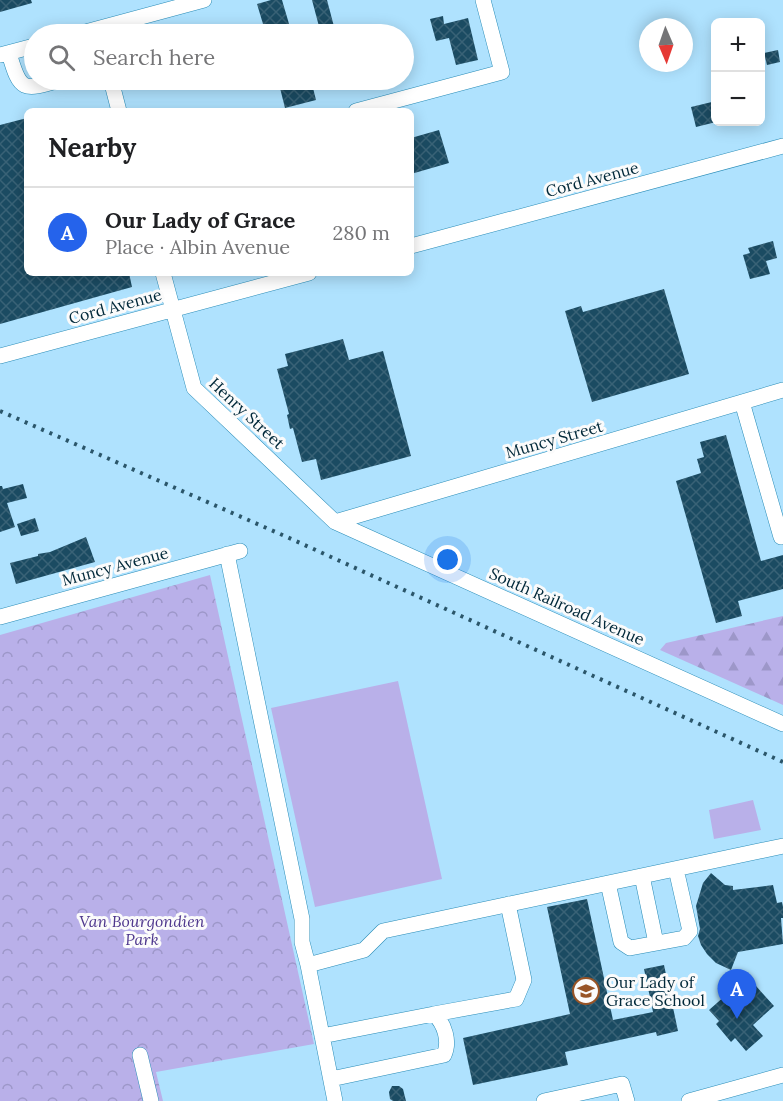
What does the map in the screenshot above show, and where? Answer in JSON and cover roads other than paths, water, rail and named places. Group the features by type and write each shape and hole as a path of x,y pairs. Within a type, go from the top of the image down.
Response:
{"street":[{"path":"124,24 204,0"},
{"path":"367,108 502,72 483,0"},
{"path":"24,49 4,54 15,77 24,85"},
{"path":"114,90 118,108"},
{"name":"Cord Avenue","path":"414,245 783,146"},
{"name":"Henry Street","path":"164,276 194,388 335,522"},
{"name":"Cord Avenue","path":"0,356 298,276"},
{"name":"Muncy Street","path":"335,522 783,390"},
{"path":"742,402 781,537"},
{"name":"South Railroad Avenue","path":"335,522 783,724"},
{"name":"Muncy Avenue","path":"0,617 234,552 302,919 302,942 308,965"},
{"path":"335,1101 308,965 364,950 383,931 783,846"},
{"path":"608,883 621,942 630,948 684,938 690,931 676,869"},
{"path":"642,876 656,943"},
{"path":"322,1036 516,999 524,980 508,904"},
{"path":"331,1079 444,1055 447,1048 442,1022 434,1014"},
{"path":"140,1055 151,1101"},
{"path":"689,1101 783,1075"},
{"path":"544,1101 622,1084 627,1101"}],"railway":[{"path":"0,411 287,537 783,762"}],"place":[{"name":"Our Lady of Grace School","path":"586,991"},
{"name":"Our Lady of Grace","path":"737,1019"}],"park label":[{"name":"Van Bourgondien Park","path":"142,930"}]}
